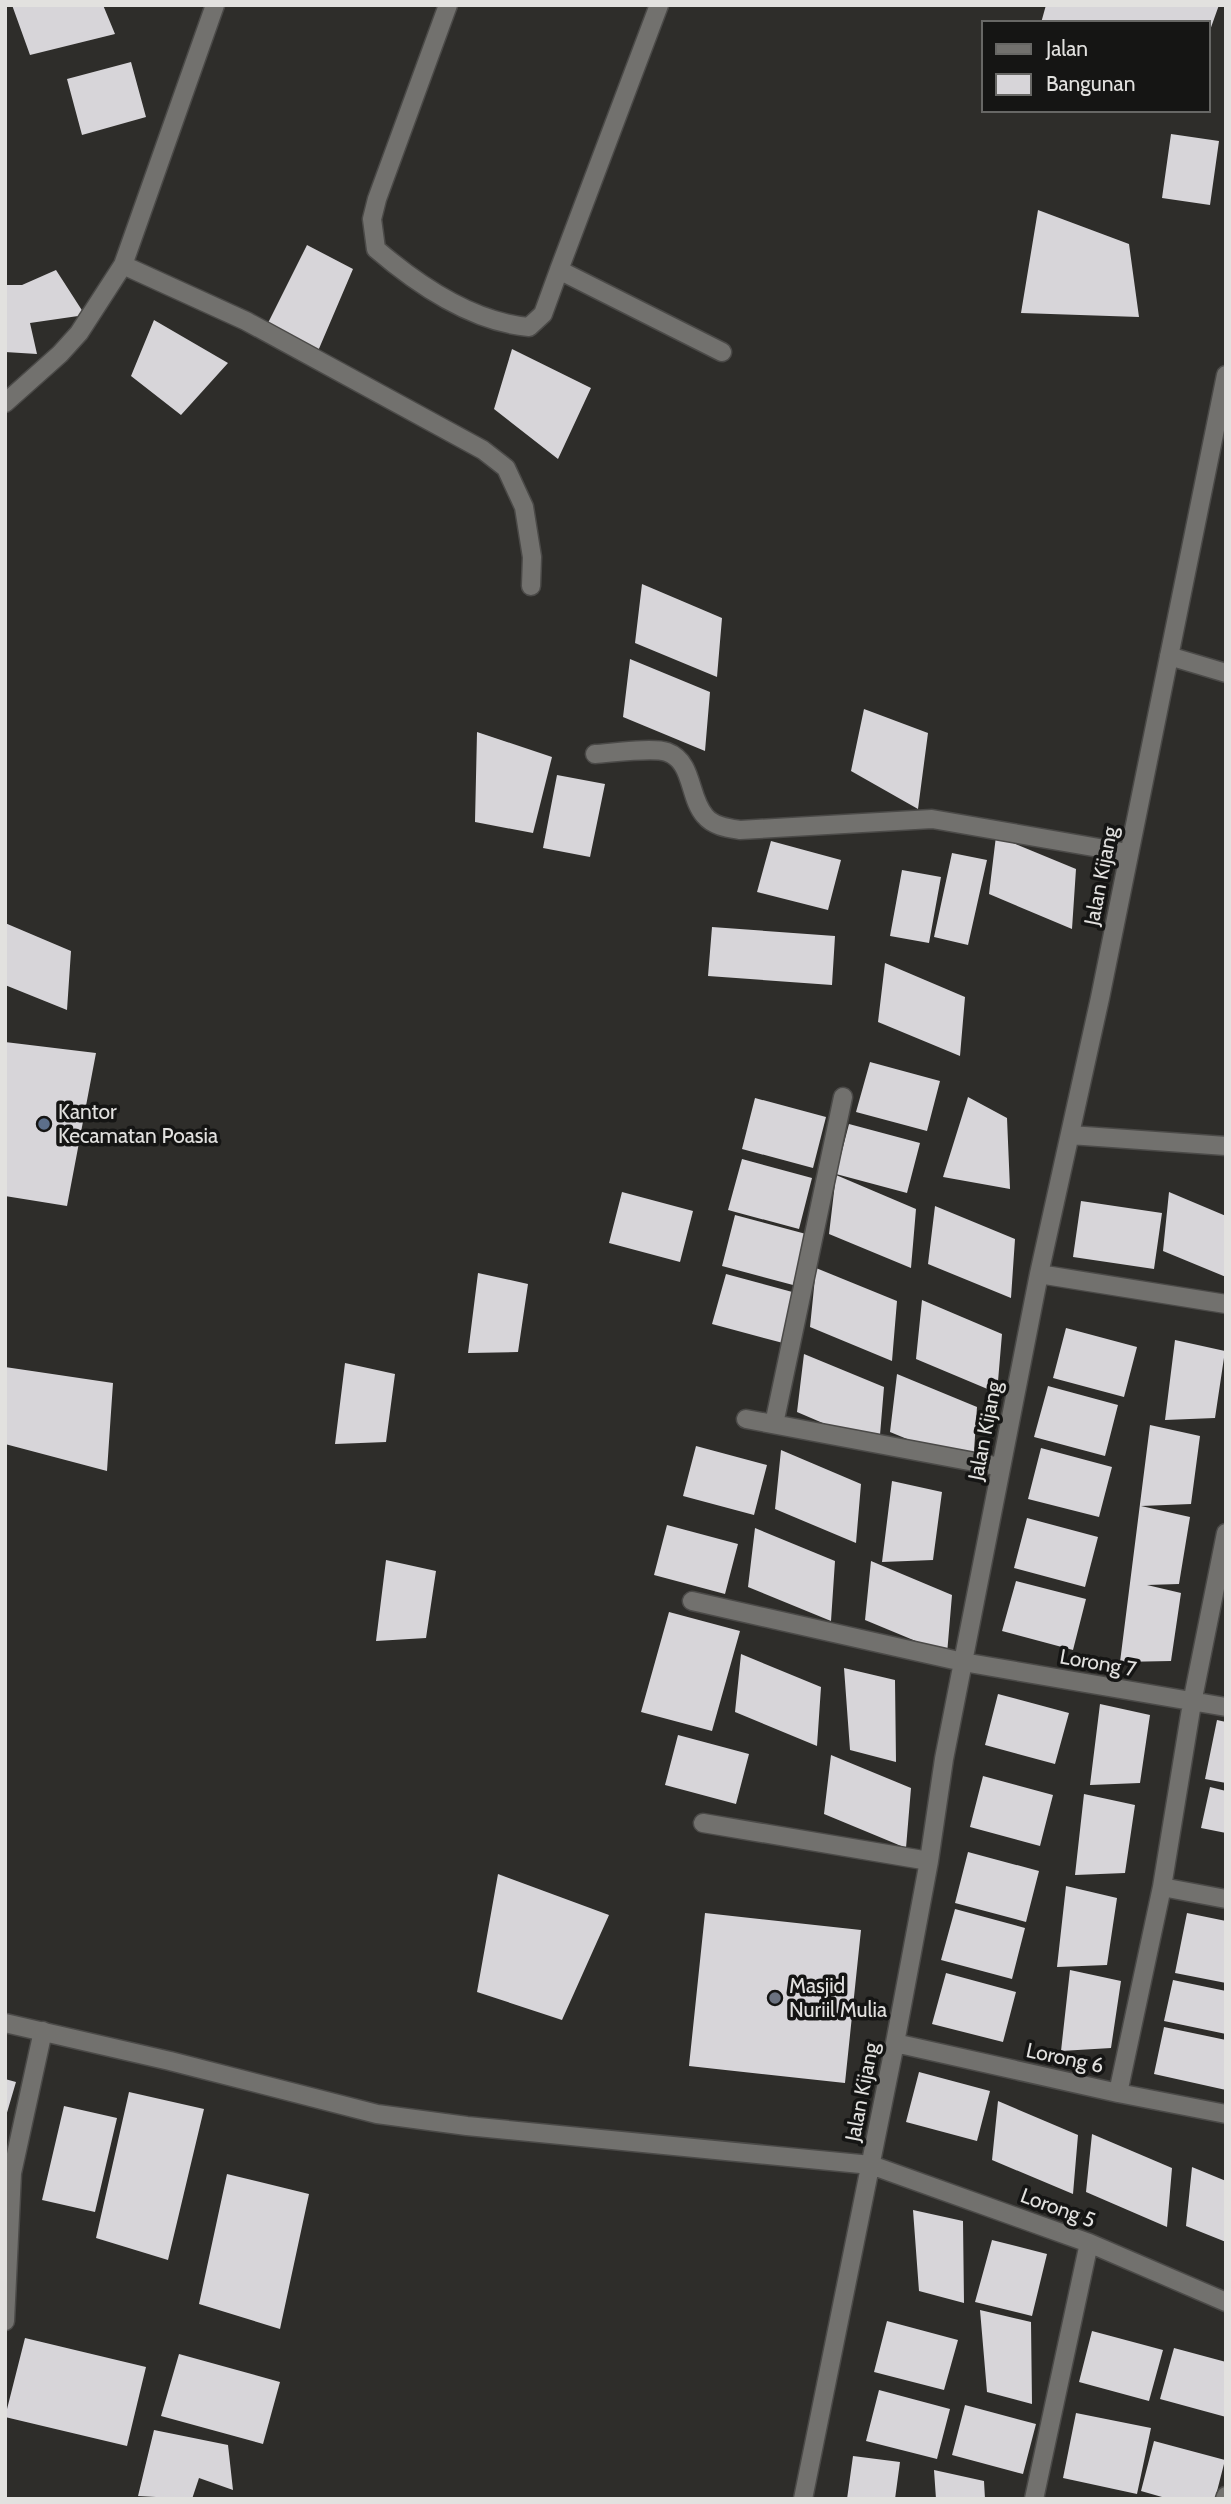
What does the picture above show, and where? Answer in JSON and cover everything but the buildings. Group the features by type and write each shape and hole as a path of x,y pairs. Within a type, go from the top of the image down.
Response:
{"street":[{"path":"5,403 60,354 79,333 123,265 215,5"},
{"path":"448,5 377,199 372,219 376,249 411,279 460,306 507,325 529,327 543,314 659,5"},
{"path":"123,265 246,321 483,450 506,468 524,507 532,557 531,586"},
{"path":"559,270 722,352"},
{"name":"Jalan Kijang","path":"803,2499 895,2043 929,1861 944,1759 1039,1274 1169,656 1218,461 1226,375"},
{"path":"1169,656 1226,673"},
{"path":"595,754 663,751 675,755 685,767 695,799 705,817 720,826 740,830 932,819 1128,853"},
{"path":"774,1424 843,1097"},
{"path":"1070,1135 1226,1146"},
{"path":"1039,1274 1226,1304"},
{"path":"746,1419 1001,1467"},
{"path":"1118,2093 1162,1887 1192,1703 1226,1533"},
{"name":"Lorong 7","path":"692,1601 963,1662 1226,1707"},
{"path":"703,1823 929,1861"},
{"path":"1162,1887 1226,1899"},
{"name":"Lorong 5","path":"5,2023 170,2061 377,2114 467,2126 871,2165 1089,2243 1226,2302"},
{"path":"5,2321 12,2173 43,2031"},
{"name":"Lorong 6","path":"895,2043 1118,2093 1226,2113"},
{"path":"1034,2499 1089,2243"}],"place":[{"name":"Kantor Kecamatan Poasia","path":"44,1124"},
{"name":"Masjid Nuriil Mulia","path":"775,1998"}]}
